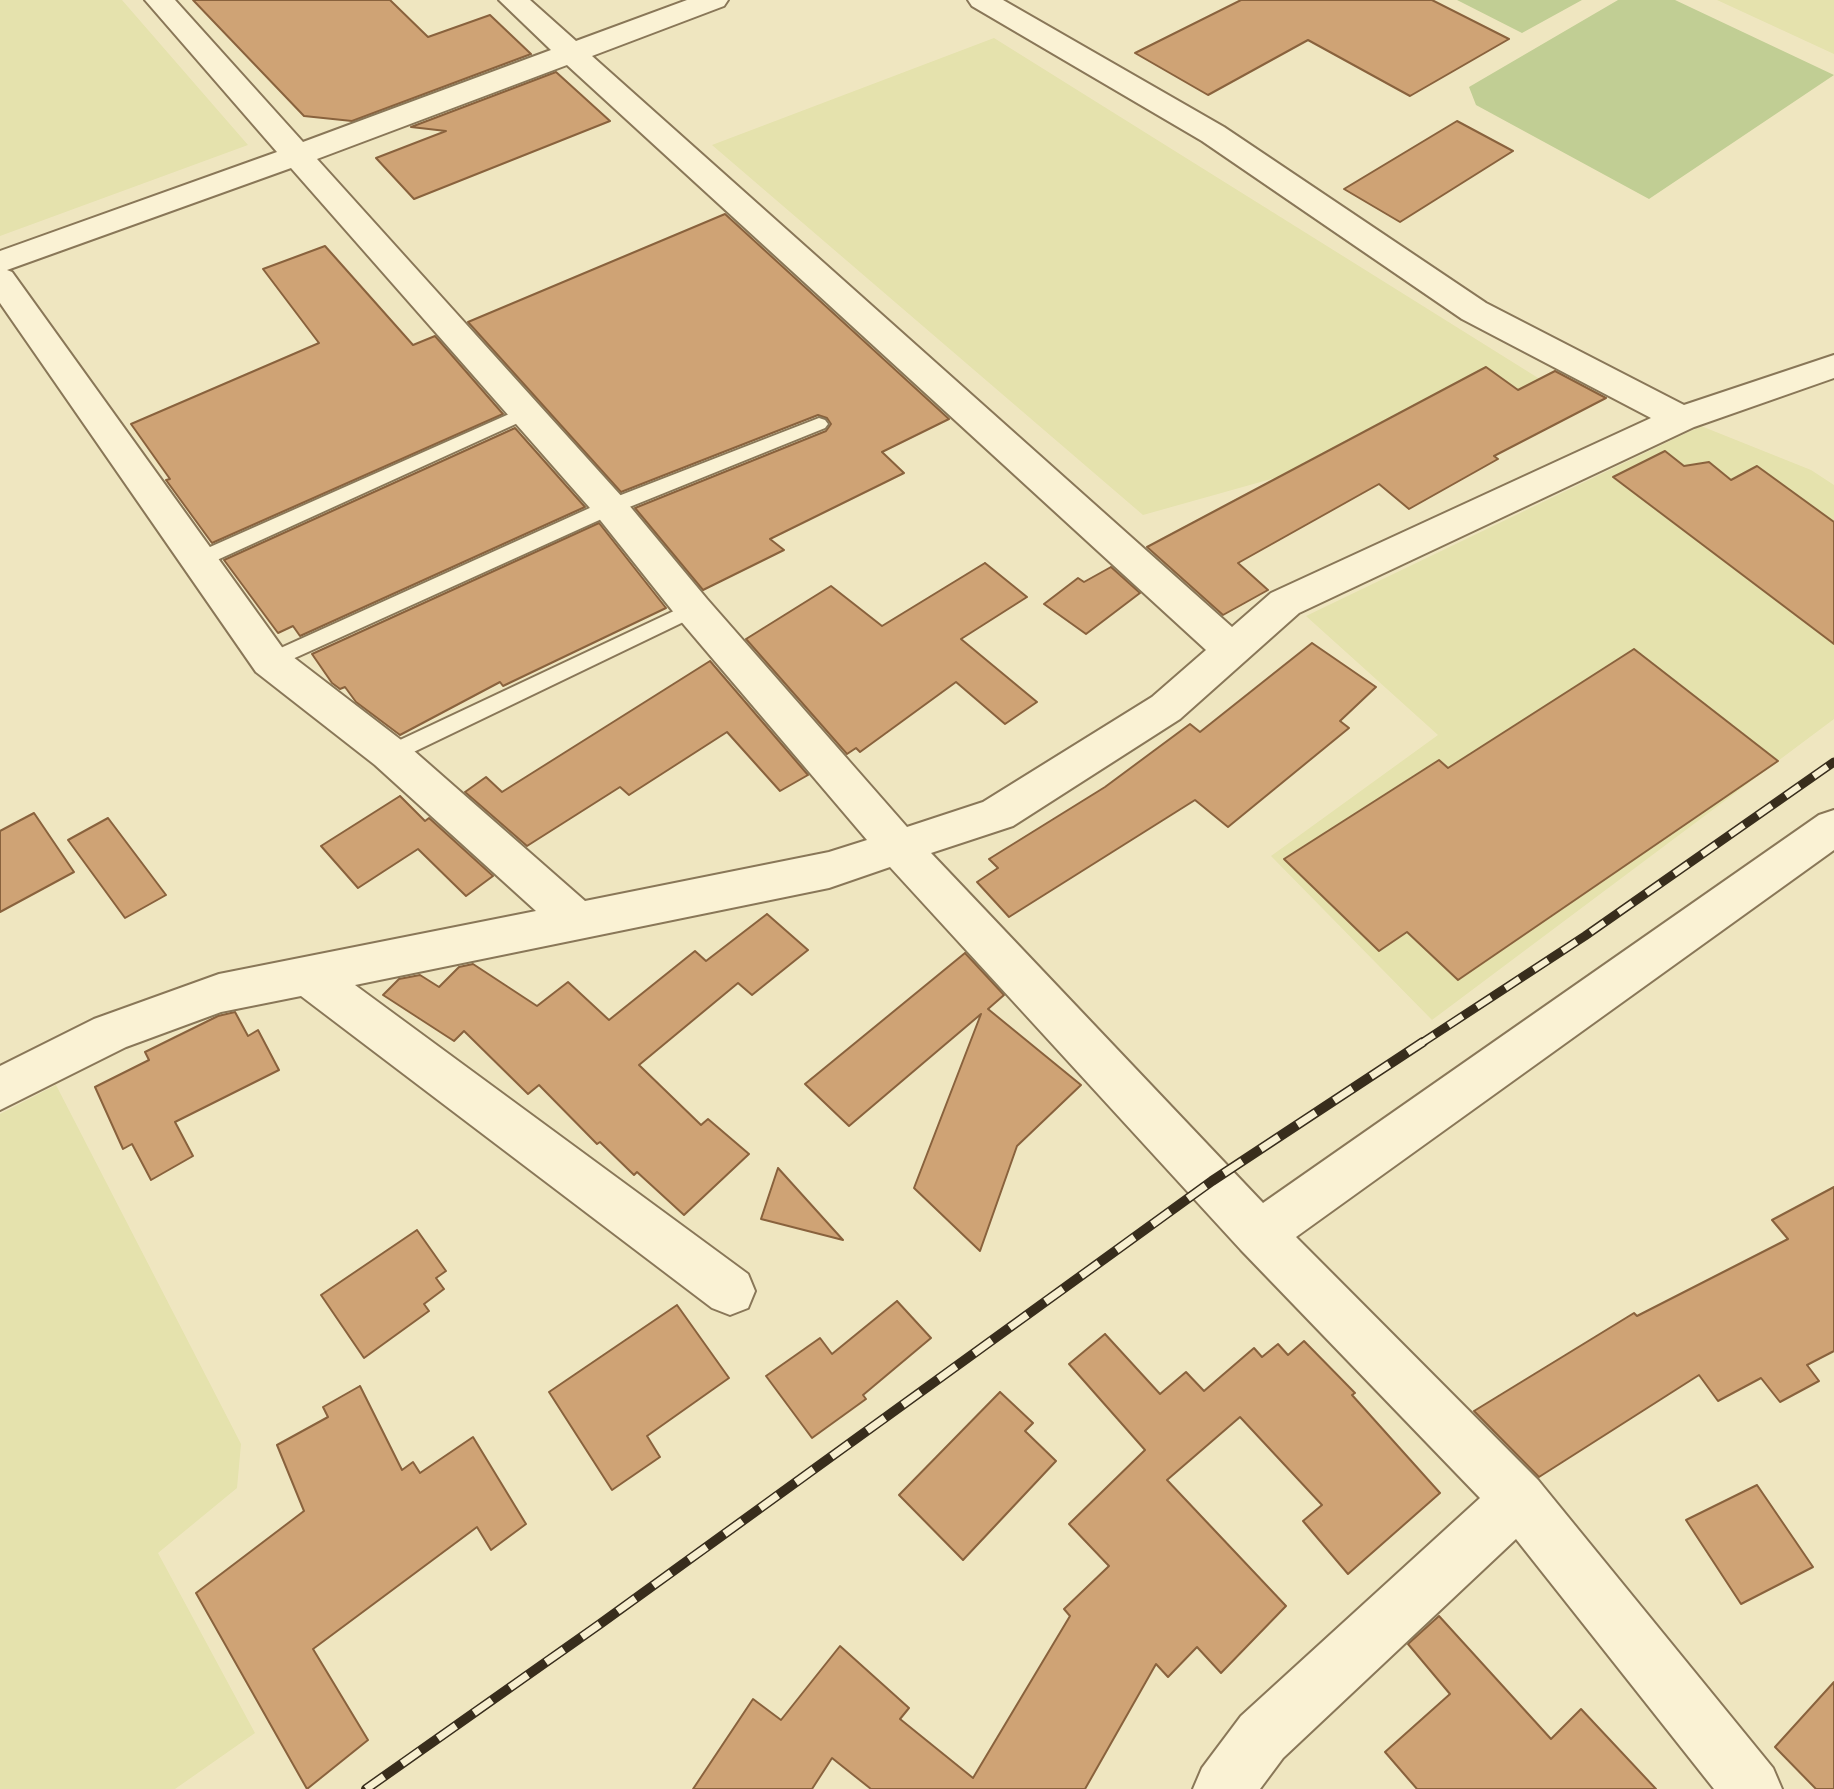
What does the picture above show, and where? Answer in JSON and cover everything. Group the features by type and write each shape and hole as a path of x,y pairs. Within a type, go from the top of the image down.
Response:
{"street":[{"path":"159,0 610,507 693,609 900,849 1259,1234 1519,1499 1752,1789"},
{"path":"513,0 1231,649"},
{"path":"0,262 714,0"},
{"path":"982,0 1213,134 1474,311 1681,419"},
{"path":"0,279 270,661 390,754 579,922"},
{"path":"0,1089 110,1033 219,993 829,870 998,814 1166,708 1285,603 1681,419 1834,366"},
{"path":"1259,1234 1834,827"},
{"path":"308,975 730,1291"},
{"path":"1223,1789 1262,1737 1519,1499"}],"lane":[{"path":"199,560 525,413"},
{"path":"270,661 610,507 819,424"},
{"path":"390,754 693,609"}],"shaded area":[{"path":"0,0 122,0 248,145 0,236"},
{"path":"1717,0 1834,0 1834,54"},
{"path":"994,38 1567,396 1143,515 712,145"},
{"path":"1701,426 1811,470 1834,485 1834,719 1432,1020 1271,856 1438,735 1306,616"},
{"path":"56,1085 241,1444 237,1488 158,1553 255,1733 175,1789 0,1789 0,1114"}],"green space":[{"path":"1457,0 1582,0 1522,33"},
{"path":"1618,0 1675,0 1834,75 1649,199 1476,105 1469,87"}],"building":[{"path":"193,0 390,0 428,37 490,15 531,54 352,121 304,116"},
{"path":"1241,0 1432,0 1509,39 1410,96 1308,40 1208,95 1135,53"},
{"path":"556,72 610,121 414,199 376,158 446,131 411,127"},
{"path":"1457,121 1513,151 1400,222 1344,189"},
{"path":"725,214 949,419 882,452 904,473 770,539 784,550 703,590 635,508 826,431 831,424 827,418 818,415 621,492 468,322"},
{"path":"325,246 413,345 435,336 503,414 212,543 166,480 170,479 131,424 319,343 263,269"},
{"path":"1486,367 1518,390 1555,371 1606,398 1494,456 1498,459 1409,509 1379,484 1238,563 1268,590 1223,615 1147,547"},
{"path":"515,428 585,507 300,636 293,626 278,633 224,560"},
{"path":"1665,451 1684,466 1709,462 1731,480 1757,466 1834,522 1834,644 1613,477"},
{"path":"599,523 666,608 503,686 500,682 400,735 356,702 345,687 340,689 332,683 312,654"},
{"path":"985,563 1027,597 961,639 1037,702 1005,724 956,682 860,752 856,748 847,754 746,639 831,586 882,626"},
{"path":"1111,567 1140,593 1086,634 1044,604 1078,578 1084,582"},
{"path":"1312,643 1376,687 1340,721 1349,728 1228,827 1195,800 1009,917 977,882 998,868 989,859 1105,787 1190,724 1200,732"},
{"path":"1634,649 1778,761 1458,980 1407,932 1379,951 1284,859 1439,760 1448,768"},
{"path":"710,661 808,775 780,791 727,732 629,795 620,787 527,846 465,792 486,777 502,792"},
{"path":"400,796 425,821 429,818 493,876 466,896 418,849 358,888 321,846"},
{"path":"34,813 74,872 0,912 0,831"},
{"path":"108,818 166,895 125,918 68,840"},
{"path":"767,914 808,950 752,995 738,983 639,1065 701,1125 708,1119 749,1154 684,1215 637,1172 634,1175 600,1142 597,1144 539,1085 528,1094 464,1031 454,1041 383,995 399,979 420,975 439,987 459,967 473,964 537,1006 568,982 609,1020 695,951 706,961"},
{"path":"965,953 1004,995 988,1009 1081,1085 1017,1146 980,1251 914,1188 981,1014 849,1126 805,1084"},
{"path":"235,1012 248,1036 258,1030 279,1070 175,1122 193,1156 151,1180 132,1144 123,1149 95,1087 149,1060 145,1052 218,1016"},
{"path":"778,1168 843,1240 761,1219"},
{"path":"1834,1187 1834,1351 1807,1365 1819,1381 1780,1402 1761,1378 1718,1401 1699,1375 1539,1477 1474,1411 1634,1313 1637,1316 1788,1239 1772,1220"},
{"path":"417,1230 446,1271 436,1278 444,1289 424,1304 429,1311 364,1358 321,1295"},
{"path":"897,1301 931,1338 863,1395 866,1399 812,1438 766,1376 820,1338 832,1354"},
{"path":"677,1305 729,1378 647,1436 660,1457 612,1490 549,1392"},
{"path":"1105,1334 1160,1394 1186,1372 1204,1391 1254,1348 1262,1357 1278,1344 1288,1355 1304,1341 1355,1393 1352,1395 1440,1493 1348,1574 1303,1521 1322,1505 1240,1417 1167,1480 1286,1606 1221,1673 1197,1647 1168,1677 1156,1664 1085,1789 871,1789 832,1758 812,1789 693,1789 753,1699 781,1720 840,1646 909,1708 900,1719 973,1778 1070,1616 1064,1609 1109,1566 1069,1524 1145,1450 1069,1364"},
{"path":"360,1386 402,1470 413,1462 420,1473 473,1437 526,1524 491,1550 477,1527 313,1649 368,1740 307,1789 196,1593 304,1511 277,1445 328,1417 323,1407"},
{"path":"1000,1392 1033,1423 1025,1431 1056,1461 963,1560 899,1495"},
{"path":"1757,1485 1813,1567 1741,1604 1686,1520"},
{"path":"1439,1616 1551,1739 1581,1709 1656,1789 1417,1789 1385,1752 1450,1694 1408,1644"},
{"path":"1834,1682 1834,1789 1816,1789 1775,1747"}],"railway":[{"path":"1420,1044 1585,936 1834,762"},
{"path":"366,1789 600,1624 1212,1181 1423,1042"}]}
